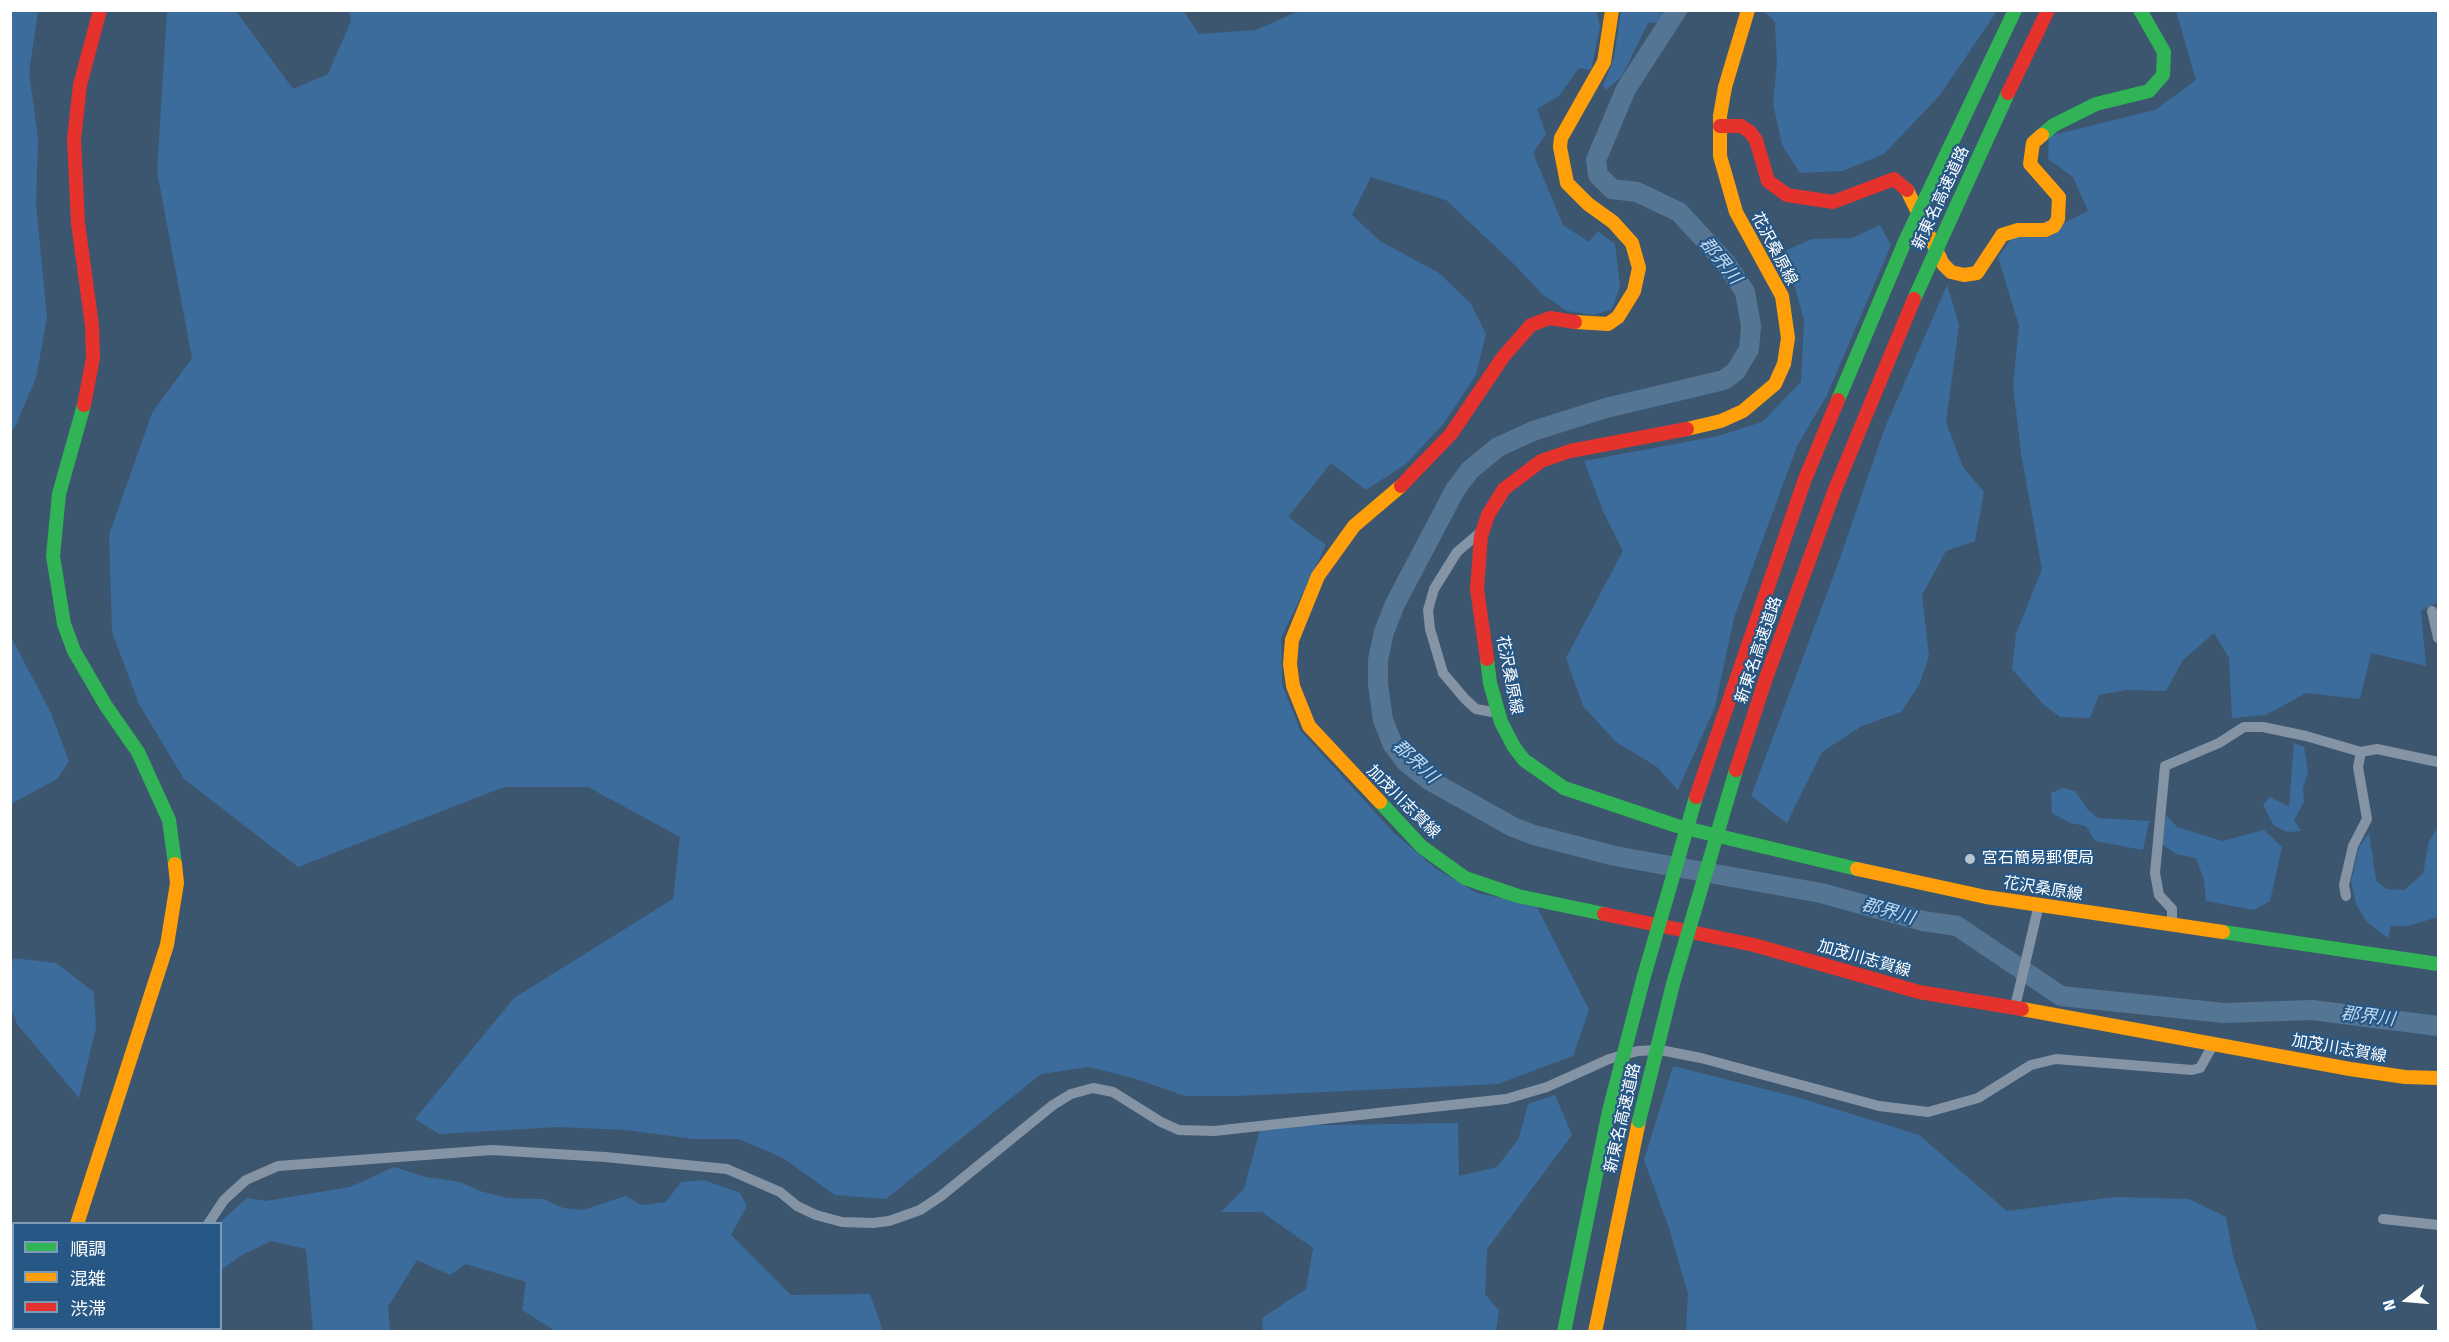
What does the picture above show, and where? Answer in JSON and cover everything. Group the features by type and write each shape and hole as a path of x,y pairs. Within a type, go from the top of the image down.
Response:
{"main road":[{"path":"78,1222 167,945 177,883 169,820 138,752 88,678 64,624 53,556 59,494 88,391 93,358 92,326 78,223 74,139 80,86 100,10"},
{"name":"加茂川志賀線","path":"1612,10 1604,62 1561,138 1560,147 1567,183 1582,199 1613,222 1632,243 1640,268 1634,291 1618,317 1608,324 1589,324 1550,318 1531,325 1503,357 1451,434 1425,464 1354,525 1318,576 1292,640 1290,664 1293,686 1309,726 1407,833 1465,878 1518,896 1754,945 1919,992 2017,1001 2213,1045 2405,1077 2439,1078"},
{"name":"花沢桑原線","path":"1748,10 1725,87 1720,126 1720,156 1736,212 1771,273 1786,313 1788,338 1784,364 1775,384 1743,411 1721,421 1681,431 1599,444 1541,461 1517,476 1504,489 1488,515 1478,552 1477,589 1490,683 1498,713 1514,747 1524,760 1564,788 1677,826 1775,851 2037,910 2172,924 2439,963"},
{"name":"新東名高速道路","path":"1564,1332 1609,1111 1644,976 1691,813 1805,479 1906,239 2015,10"},
{"name":"新東名高速道路","path":"1595,1332 1639,1121 1672,984 1719,821 1766,678 1830,502 1891,352 1949,218 2048,10"},
{"path":"1720,126 1741,126 1750,132 1756,140 1762,170 1768,181 1786,195 1818,202 1833,202 1894,179 1906,187 1942,264 1951,272 1964,275 1977,273 2002,235 2018,230 2045,230 2054,226 2060,212 2059,197 2030,164 2031,148 2038,138 2055,124 2080,111 2149,91 2157,84 2165,67 2164,52 2140,10"}],"street":[{"path":"1484,530 1457,552 1434,589 1428,610 1430,629 1443,673 1476,709 1498,713"},
{"path":"2432,611 2439,638"},
{"path":"2172,924 2172,909 2159,894 2155,873 2165,766 2218,743 2244,727 2263,727 2296,734 2361,752 2377,749 2438,761"},
{"path":"2346,896 2344,885 2353,846 2367,819 2358,767 2361,752"},
{"path":"2017,1001 2037,910"},
{"path":"209,1222 224,1200 246,1180 278,1166 492,1150 605,1157 727,1169 780,1192 797,1206 816,1215 842,1222 873,1223 889,1221 920,1210 941,1196 1053,1105 1071,1094 1093,1088 1113,1092 1161,1122 1179,1130 1214,1131 1506,1099 1547,1087 1609,1059 1638,1052 1660,1050 1701,1058 1879,1106 1928,1112 1978,1098 2031,1065 2055,1059 2192,1070 2200,1068 2213,1045"},
{"path":"2383,1220 2439,1225"}],"shaded area":[{"path":"11,10 38,11 29,73 38,138 36,204 47,317 36,378 14,429 11,430"},
{"path":"1183,10 1199,34 1256,30 1299,11 1596,11 1600,26 1591,70 1579,68 1559,96 1537,109 1546,134 1533,153 1563,225 1589,242 1598,231 1615,244 1620,287 1612,309 1594,315 1567,311 1542,294 1515,265 1446,200 1371,177 1352,215 1380,241 1439,273 1471,304 1486,334 1476,375 1444,423 1406,464 1366,490 1331,463 1288,517 1326,545 1281,638 1282,684 1300,730 1393,832 1435,868 1477,893 1536,905 1589,1010 1573,1056 1498,1084 1236,1096 1185,1096 1133,1078 1089,1067 1041,1074 886,1199 835,1195 783,1158 739,1139 694,1139 625,1130 558,1127 439,1134 415,1119 514,998 673,899 680,837 588,787 504,787 298,867 184,779 139,704 112,632 109,535 152,413 192,358 157,171 167,11 236,11 293,89 328,74 351,21 349,11"},
{"path":"1621,11 1662,11 1661,22 1648,23 1622,76 1606,90 1603,86 1614,58"},
{"path":"1764,11 1997,11 1940,95 1884,154 1842,171 1800,173 1782,145 1773,103 1777,64 1775,22"},
{"path":"2176,11 2438,11 2438,602 2421,611 2426,666 2371,653 2360,699 2306,693 2266,715 2232,718 2229,658 2214,633 2183,660 2166,691 2126,690 2099,695 2090,718 2060,717 2043,704 2012,669 2016,634 2042,569 2021,453 2013,385 2019,326 1998,257 2018,230 2058,226 2088,211 2073,177 2048,159 2049,136 2155,110 2196,80"},
{"path":"1880,225 1891,245 1827,395 1797,446 1734,618 1715,707 1678,790 1656,766 1616,742 1583,706 1566,658 1623,551 1603,511 1584,461 1718,436 1762,422 1801,382 1804,320 1785,251 1812,239 1852,238"},
{"path":"1947,285 1959,325 1946,422 1963,467 1984,492 1975,541 1946,551 1922,595 1929,656 1919,685 1901,712 1862,726 1822,752 1787,823 1751,796 1839,561 1884,430"},
{"path":"11,637 50,711 69,761 57,779 11,804"},
{"path":"2294,743 2304,747 2308,772 2303,788 2304,802 2294,820 2301,831 2288,832 2274,826 2263,805 2270,797 2289,807"},
{"path":"2063,788 2075,791 2088,810 2098,818 2149,821 2143,850 2095,841 2086,826 2070,823 2052,813 2051,793"},
{"path":"2166,815 2177,827 2222,841 2264,830 2282,847 2270,901 2254,910 2206,901 2204,880 2196,858 2176,854 2162,844"},
{"path":"2438,827 2438,917 2408,926 2391,926 2388,938 2367,922 2356,904 2351,882 2359,847 2369,833 2376,880 2386,889 2404,890 2423,874 2429,841"},
{"path":"13,958 56,963 94,992 96,1028 79,1098 17,1024 10,1006"},
{"path":"1673,1066 1800,1098 1919,1135 2007,1211 2115,1197 2189,1199 2226,1217 2233,1256 2258,1331 1686,1331 1688,1294 1669,1228 1644,1160"},
{"path":"1555,1095 1572,1135 1487,1249 1485,1294 1499,1311 1496,1331 1263,1331 1262,1318 1306,1289 1313,1248 1262,1212 1221,1212 1244,1189 1261,1126 1458,1123 1459,1176 1497,1167 1519,1138 1528,1104"},
{"path":"394,1167 426,1177 460,1182 480,1191 507,1198 543,1199 563,1208 583,1210 626,1196 641,1205 666,1202 681,1182 704,1180 740,1193 747,1206 731,1235 791,1295 870,1294 883,1331 555,1331 522,1310 526,1282 466,1264 450,1275 417,1260 388,1307 390,1331 313,1331 306,1249 271,1241 242,1255 222,1269 222,1222 220,1222 247,1198 266,1201 350,1187"}],"waterway":[{"name":"郡界川","path":"1677,10 1626,89 1596,160 1598,175 1612,189 1637,192 1679,212 1725,262 1745,292 1751,326 1749,349 1736,371 1724,380 1606,408 1533,431 1498,447 1470,470 1455,490 1395,604 1384,632 1378,660 1378,684 1383,720 1393,745 1406,762 1429,780 1513,827 1534,835 1615,856 1821,893 1923,921 1957,926 2061,996 2224,1013 2312,1010 2438,1026"}],"traffic: fast":[{"path":"1838,400 1906,239 2015,10"},
{"path":"2042,135 2054,125 2096,104 2149,91 2163,75 2164,52 2140,10"},
{"path":"1914,299 2008,93"},
{"path":"84,405 59,494 53,556 64,624 74,651 106,706 138,752 169,820 175,864"},
{"path":"1487,659 1490,683 1501,722 1514,747 1524,760 1564,788 1677,826 1857,869"},
{"path":"1639,1121 1673,984 1736,770"},
{"path":"1609,1111 1644,976 1696,797"},
{"path":"1380,802 1422,847 1465,878 1518,896 1604,914"},
{"path":"2223,932 2438,964"},
{"path":"1564,1332 1609,1111"}],"traffic: slow":[{"path":"1575,322 1608,324 1618,317 1634,291 1639,268 1632,243 1613,222 1588,204 1567,183 1560,147 1561,138 1604,62 1612,10"},
{"path":"1687,429 1721,421 1743,411 1775,384 1784,364 1788,338 1782,296 1736,212 1720,156 1720,116 1725,87 1748,10"},
{"path":"1907,190 1943,264 1951,272 1964,275 1977,273 2002,235 2018,230 2045,230 2054,226 2058,219 2059,197 2030,164 2033,143 2042,135"},
{"path":"1380,802 1309,726 1293,686 1290,664 1292,640 1318,576 1354,526 1401,486"},
{"path":"78,1222 167,945 177,883 175,864"},
{"path":"1857,869 1986,897 2223,932"},
{"path":"2022,1009 2350,1069 2405,1077 2438,1078"},
{"path":"1595,1332 1639,1121"}],"traffic: jam":[{"path":"84,405 93,358 92,326 78,223 74,139 80,85 100,10"},
{"path":"2008,93 2048,10"},
{"path":"1720,126 1741,126 1750,132 1756,140 1768,181 1787,195 1833,202 1894,179 1907,190"},
{"path":"1736,770 1766,678 1834,492 1914,299"},
{"path":"1401,486 1451,434 1503,357 1531,325 1550,318 1575,322"},
{"path":"1696,797 1805,479 1838,400"},
{"path":"1487,659 1477,589 1481,536 1488,515 1504,489 1541,461 1570,451 1687,429"},
{"path":"1604,914 1754,945 1919,992 2022,1009"}],"place":[{"name":"宮石簡易郵便局","path":"1970,859"}]}
